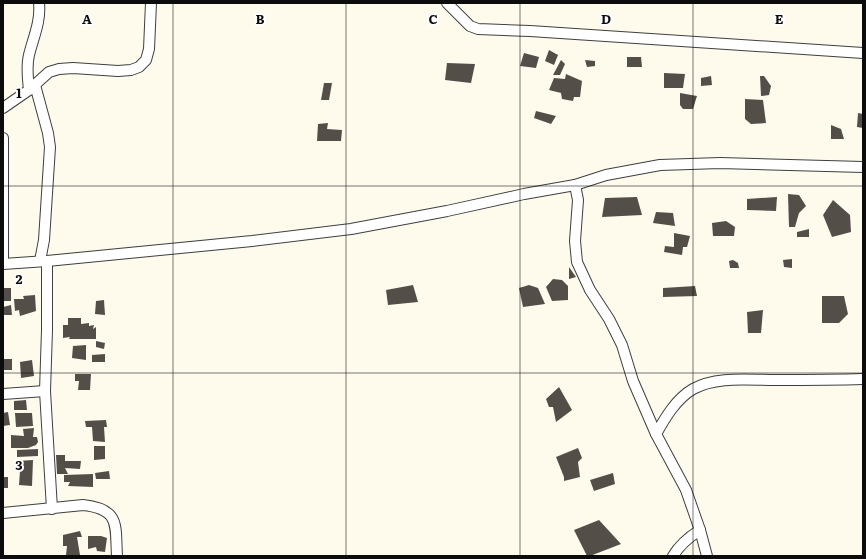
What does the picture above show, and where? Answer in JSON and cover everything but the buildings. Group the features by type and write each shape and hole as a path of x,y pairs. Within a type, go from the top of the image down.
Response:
{"street":[{"path":"38,3 39,9 37,28 28,56 27,68 32,88 48,133 50,148 44,261 47,330 45,390 52,509"},
{"path":"3,108 32,88 49,72 59,69 73,68 118,71 131,70 139,67 146,60 149,49 151,3"},
{"path":"447,3 470,26 478,29 530,31 863,53"},
{"path":"3,138 3,264 252,241 351,229 575,185 606,175 660,165 720,163 863,167"},
{"path":"575,185 578,200 576,241 577,262 590,290 609,319 622,344 634,381 656,434 686,490 700,530 707,556"},
{"path":"656,434 665,418 676,404 692,389 709,383 737,380 863,379"},
{"path":"3,394 45,390"},
{"path":"3,513 83,505 95,506 107,511 113,518 117,556"},
{"path":"673,556 678,547 700,530"}]}
